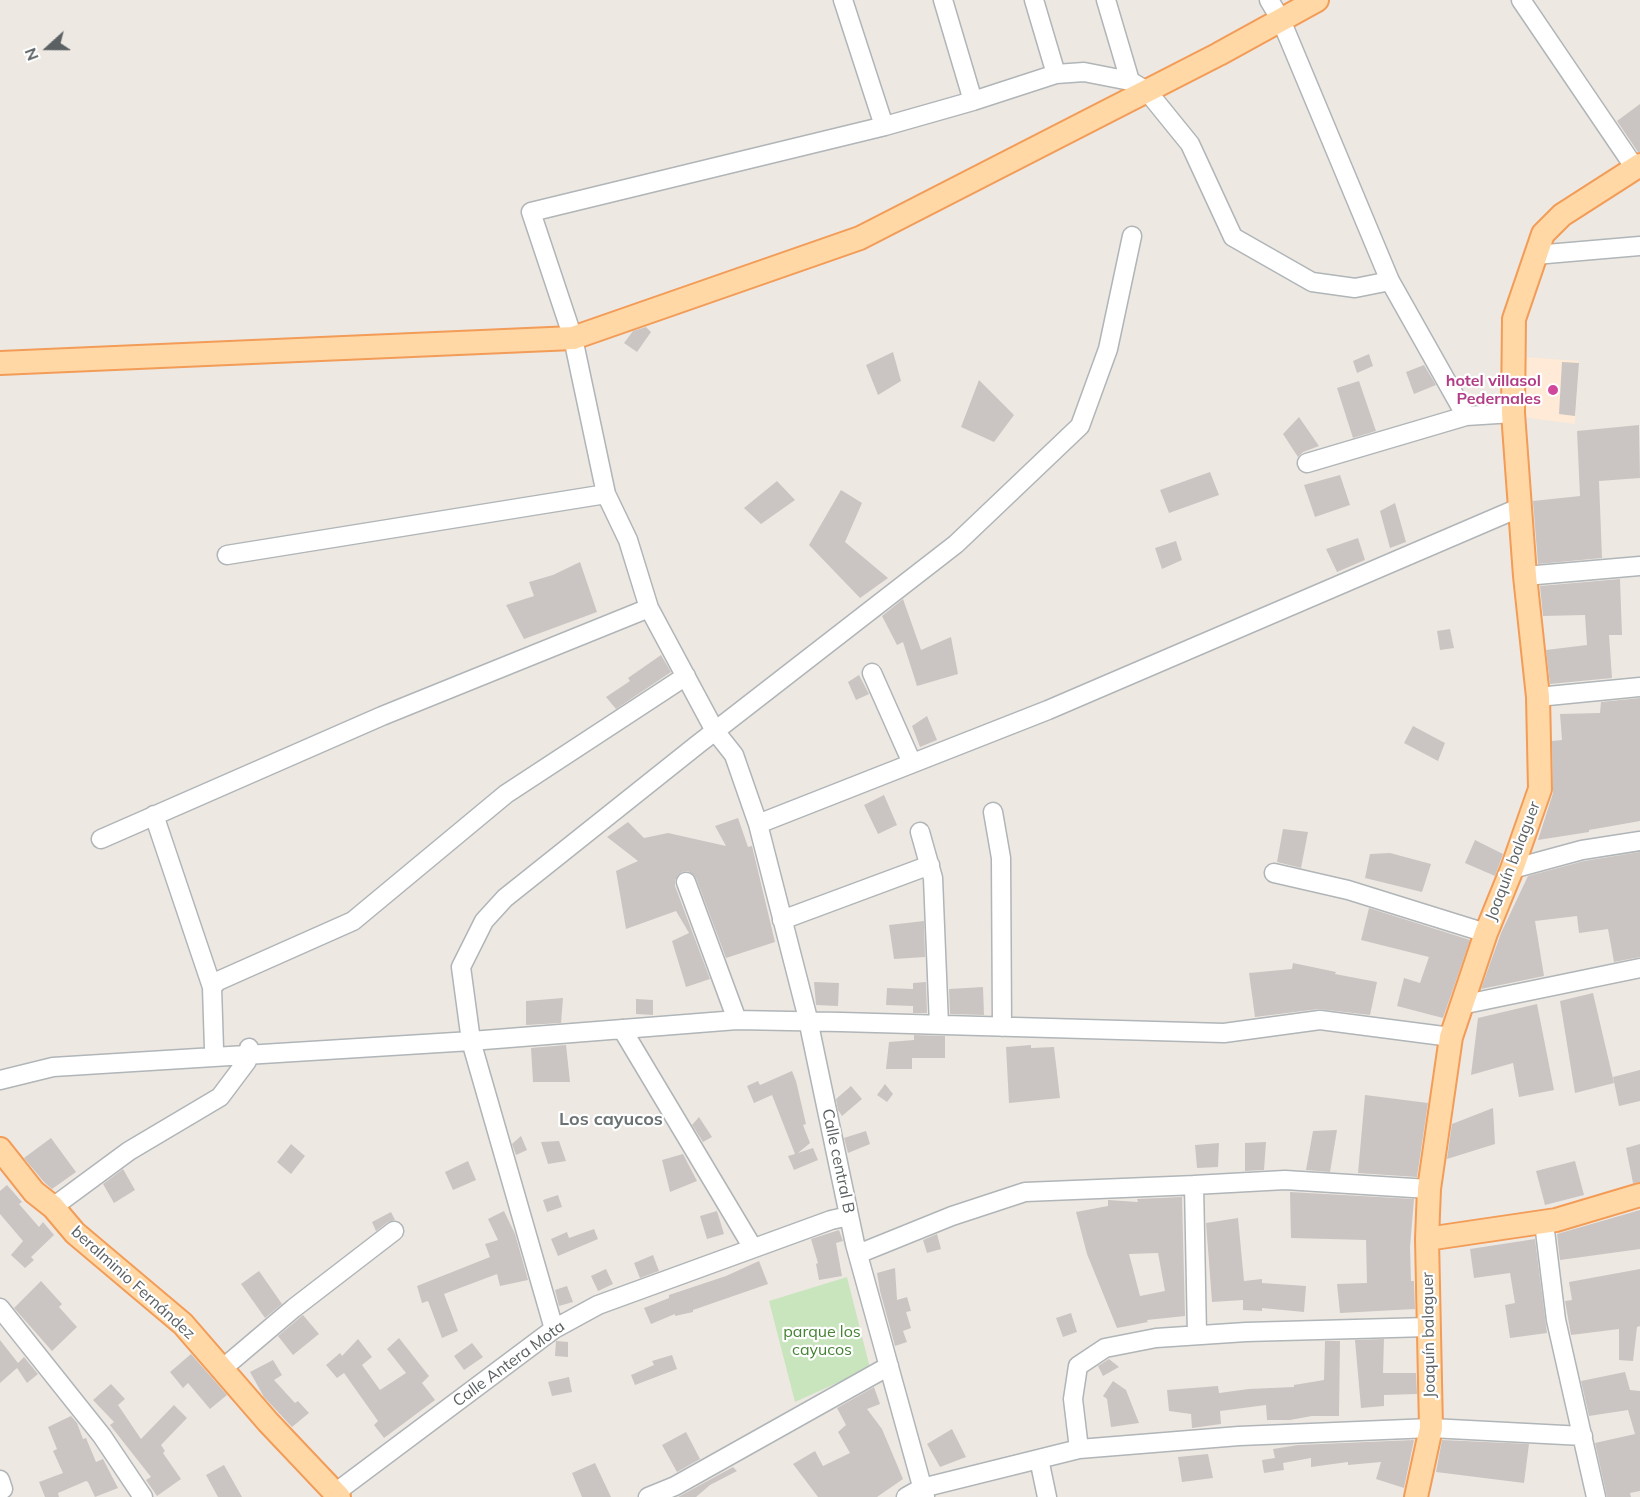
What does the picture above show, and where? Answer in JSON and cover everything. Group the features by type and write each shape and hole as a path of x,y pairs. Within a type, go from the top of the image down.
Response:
{"main road":[{"path":"0,363 573,338 860,238 1139,86 1281,20 1317,0"},
{"name":"Joaquín balaguer","path":"1416,1497 1431,1428 1427,1239 1429,1189 1451,1037 1486,933 1512,869 1540,789 1538,697 1525,576 1513,413 1514,319 1543,234 1562,215 1638,166"},
{"name":"beralminio Fernández","path":"0,1150 34,1192 53,1207 75,1233 183,1324 332,1496"},
{"path":"1427,1239 1544,1222 1640,1195"}],"street":[{"path":"843,0 884,126 973,101 1056,74 1084,72 1139,86"},
{"path":"943,0 973,101"},
{"path":"1034,0 1056,74"},
{"path":"1106,0 1139,86 1190,144 1233,237 1312,282 1355,288 1390,281"},
{"path":"1269,0 1281,20 1390,281 1466,416"},
{"path":"1521,0 1638,166"},
{"name":"Calle central B","path":"884,126 531,212 573,338 606,495 628,540 649,608 715,731 734,755 758,824 807,1015 858,1254 924,1492"},
{"path":"554,1329 471,1041 461,967 484,921 505,898 956,544 1080,426 1108,349 1132,236"},
{"path":"1535,255 1640,246"},
{"path":"1307,463 1466,416 1513,413"},
{"path":"227,555 606,495"},
{"path":"758,824 1048,710 1521,507"},
{"path":"1525,576 1640,566"},
{"path":"100,839 382,716 649,608"},
{"path":"872,673 912,763"},
{"path":"212,987 228,976 353,921 506,794 686,675"},
{"path":"1538,697 1640,687"},
{"path":"993,812 1001,858 1002,1027"},
{"path":"154,815 212,987 214,1050"},
{"path":"920,832 933,878 939,1025"},
{"path":"1512,869 1582,850 1640,841"},
{"path":"782,920 930,865"},
{"path":"1274,873 1348,890 1486,933"},
{"path":"686,882 737,1020"},
{"path":"1461,1005 1640,968"},
{"path":"0,1080 53,1067 471,1041 737,1020 1224,1033 1320,1020 1451,1037"},
{"path":"622,1029 753,1248"},
{"path":"53,1207 129,1151 220,1097 247,1061 249,1048"},
{"path":"858,1254 952,1216 1025,1192 1285,1180 1429,1189"},
{"path":"1196,1185 1194,1185 1197,1335"},
{"name":"Calle Antera Mota","path":"332,1496 554,1329 598,1305 831,1220 849,1216"},
{"path":"1544,1222 1556,1320 1596,1497"},
{"path":"222,1369 294,1308 394,1231"},
{"path":"0,1308 102,1436 143,1497"},
{"path":"1079,1449 1072,1399 1078,1366 1105,1348 1156,1338 1197,1335 1428,1327"},
{"path":"648,1497 675,1486 889,1366"},
{"path":"906,1497 1079,1449 1239,1436 1431,1428 1583,1436"},
{"path":"1039,1459 1047,1497"}],"shaded area":[{"path":"1524,357 1579,361 1575,424 1522,417"}],"green space":[{"name":"parque los cayucos","path":"847,1277 870,1368 795,1402 769,1301"}],"building":[{"path":"1640,104 1640,152 1638,152 1617,121"},
{"path":"646,327 651,332 637,352 624,343 633,331"},
{"path":"893,352 901,381 878,395 866,365"},
{"path":"1369,354 1373,366 1357,373 1353,361"},
{"path":"1562,362 1579,363 1575,416 1559,414"},
{"path":"1424,365 1436,385 1414,394 1406,372"},
{"path":"979,380 1014,415 994,442 961,427"},
{"path":"1359,381 1376,431 1353,438 1337,388"},
{"path":"1299,417 1319,446 1303,452 1298,457 1283,434"},
{"path":"1639,425 1640,478 1599,481 1602,558 1538,564 1533,501 1580,496 1577,431"},
{"path":"1210,472 1219,495 1169,513 1160,490"},
{"path":"1340,475 1350,505 1315,517 1304,485"},
{"path":"777,481 795,500 761,524 744,508"},
{"path":"841,490 862,503 845,542 888,578 860,598 809,545"},
{"path":"1395,503 1406,542 1390,548 1380,511"},
{"path":"1358,538 1365,560 1337,572 1326,549"},
{"path":"1176,541 1182,560 1162,569 1155,548"},
{"path":"580,562 597,612 524,639 506,605 534,596 529,582 553,575"},
{"path":"1620,579 1622,635 1609,635 1612,678 1550,684 1546,650 1587,645 1585,615 1543,616 1540,586"},
{"path":"903,599 921,650 951,637 958,674 917,686 903,642 897,645 882,616"},
{"path":"1450,629 1454,648 1440,650 1437,631"},
{"path":"661,655 671,672 616,709 606,697 630,681 628,678"},
{"path":"859,675 869,694 856,700 848,682"},
{"path":"1640,698 1640,821 1538,840 1553,793 1552,741 1562,740 1560,714 1600,713 1601,702"},
{"path":"927,716 937,740 920,747 912,726"},
{"path":"1413,726 1445,743 1438,761 1404,743"},
{"path":"884,795 897,825 878,834 864,805"},
{"path":"738,818 748,847 752,846 775,942 726,958 696,878 688,871 682,872 675,880 675,886 710,979 686,987 672,941 689,933 676,911 626,929 616,871 638,861 607,837 628,822 644,838 668,833 726,846 715,826"},
{"path":"1283,829 1308,832 1301,868 1277,862"},
{"path":"1475,840 1503,854 1495,876 1465,863"},
{"path":"1640,852 1640,957 1614,962 1608,929 1579,933 1577,916 1535,921 1544,976 1481,989 1501,933 1528,876 1584,861"},
{"path":"1390,853 1431,864 1422,892 1365,878 1370,854"},
{"path":"1369,908 1470,940 1443,1018 1397,1006 1404,978 1420,983 1429,957 1361,940"},
{"path":"924,921 925,957 894,959 889,925"},
{"path":"1293,963 1377,982 1370,1015 1319,1009 1255,1017 1249,973 1292,969"},
{"path":"814,982 839,983 838,1006 816,1005"},
{"path":"926,982 927,1013 913,1013 913,1006 886,1005 887,988 913,989 913,983"},
{"path":"983,987 984,1015 950,1014 949,989"},
{"path":"1593,993 1614,1083 1575,1093 1560,1001"},
{"path":"563,998 561,1023 526,1025 526,1001"},
{"path":"636,999 653,1000 653,1015 636,1014"},
{"path":"1537,1004 1554,1090 1519,1097 1513,1063 1471,1075 1478,1018"},
{"path":"914,1035 945,1036 945,1058 912,1058 912,1069 886,1069 889,1042 914,1040"},
{"path":"566,1045 570,1082 533,1082 531,1048"},
{"path":"1031,1045 1031,1048 1054,1047 1060,1098 1009,1103 1006,1047"},
{"path":"1640,1070 1640,1101 1619,1106 1613,1077"},
{"path":"792,1071 806,1124 803,1125 810,1143 798,1153 813,1148 818,1160 794,1170 788,1156 795,1154 772,1095 754,1103 747,1086 758,1081 760,1085"},
{"path":"885,1084 893,1094 887,1102 877,1095"},
{"path":"851,1086 862,1099 842,1116 836,1099"},
{"path":"1365,1095 1428,1103 1417,1177 1358,1173"},
{"path":"1493,1108 1495,1144 1447,1159 1452,1124"},
{"path":"699,1117 712,1137 703,1142 692,1125"},
{"path":"1337,1130 1330,1172 1306,1170 1313,1131"},
{"path":"866,1131 870,1144 848,1153 844,1138"},
{"path":"521,1136 527,1150 516,1155 512,1144"},
{"path":"51,1138 76,1172 52,1189 24,1158"},
{"path":"559,1141 566,1161 548,1164 541,1142"},
{"path":"1266,1142 1264,1170 1245,1171 1245,1143"},
{"path":"1219,1143 1218,1167 1197,1168 1195,1145"},
{"path":"291,1144 305,1156 291,1174 277,1162"},
{"path":"1640,1144 1640,1182 1633,1183 1626,1148"},
{"path":"683,1154 697,1181 670,1192 662,1160"},
{"path":"468,1161 476,1180 453,1190 445,1172"},
{"path":"1575,1161 1584,1195 1545,1205 1536,1171"},
{"path":"123,1169 135,1190 114,1203 103,1184"},
{"path":"7,1185 22,1202 19,1204 39,1227 43,1222 54,1235 31,1257 34,1260 25,1268 11,1255 23,1241 0,1214 0,1191"},
{"path":"1290,1192 1414,1199 1410,1247 1415,1309 1340,1313 1337,1284 1367,1283 1366,1240 1291,1238"},
{"path":"558,1195 562,1207 547,1212 543,1200"},
{"path":"1182,1197 1185,1316 1147,1320 1148,1322 1117,1328 1087,1254 1076,1212 1108,1206 1108,1200 1138,1202 1137,1199","holes":["1158,1253 1165,1291 1140,1296 1129,1254"]},
{"path":"1640,1210 1640,1249 1560,1260 1557,1234"},
{"path":"504,1211 515,1234 528,1280 500,1286 497,1274 444,1294 458,1331 442,1338 428,1301 422,1303 417,1286 490,1257 485,1244 498,1240 488,1219"},
{"path":"717,1211 724,1234 707,1239 700,1216"},
{"path":"391,1212 395,1220 376,1231 372,1222"},
{"path":"1238,1218 1244,1281 1262,1279 1262,1283 1306,1286 1304,1312 1262,1308 1262,1311 1243,1310 1243,1300 1212,1302 1206,1223"},
{"path":"594,1229 598,1239 558,1256 551,1239 567,1232 569,1238"},
{"path":"839,1230 843,1241 836,1243 842,1276 819,1280 816,1264 818,1263 811,1239"},
{"path":"937,1234 941,1249 927,1253 923,1240"},
{"path":"1535,1239 1547,1333 1510,1338 1505,1305 1515,1303 1510,1273 1474,1278 1470,1249"},
{"path":"653,1255 659,1271 640,1278 634,1263"},
{"path":"759,1261 768,1284 693,1310 693,1312 675,1316 675,1314 651,1324 644,1308 669,1298 669,1295 726,1276"},
{"path":"895,1268 897,1300 907,1297 911,1311 906,1312 911,1328 903,1331 907,1342 895,1346 877,1273"},
{"path":"606,1269 613,1284 598,1291 591,1276"},
{"path":"1640,1269 1640,1326 1637,1327 1633,1361 1619,1360 1619,1329 1571,1335 1565,1301 1572,1300 1569,1282"},
{"path":"259,1271 282,1304 265,1318 241,1284"},
{"path":"41,1281 62,1304 59,1307 77,1327 52,1351 14,1308"},
{"path":"567,1286 573,1302 559,1306 555,1290"},
{"path":"1071,1313 1077,1332 1063,1337 1056,1318"},
{"path":"303,1315 319,1334 293,1355 278,1336"},
{"path":"399,1338 429,1376 422,1383 435,1400 384,1438 374,1425 378,1421 344,1373 337,1378 326,1365 340,1353 342,1356 358,1339 372,1357 362,1365 380,1390 406,1373 387,1349"},
{"path":"1384,1339 1383,1373 1416,1373 1417,1394 1384,1395 1384,1406 1361,1408 1355,1340"},
{"path":"0,1340 18,1363 24,1357 38,1374 27,1383 17,1368 0,1383"},
{"path":"556,1341 568,1342 568,1357 555,1356"},
{"path":"1325,1341 1340,1341 1339,1416 1267,1420 1266,1405 1220,1411 1221,1424 1192,1428 1191,1414 1169,1411 1167,1390 1218,1386 1219,1393 1294,1387 1294,1385 1324,1380"},
{"path":"472,1343 483,1357 464,1370 454,1356"},
{"path":"191,1354 227,1395 210,1409 188,1383 183,1388 170,1372"},
{"path":"672,1355 677,1369 635,1385 631,1375 654,1365 652,1361"},
{"path":"1109,1359 1119,1367 1103,1376 1098,1366"},
{"path":"273,1360 282,1375 274,1380 295,1403 298,1401 309,1413 292,1427 264,1397 250,1372"},
{"path":"1625,1372 1630,1390 1640,1391 1640,1491 1630,1493 1631,1497 1607,1497 1595,1443 1635,1434 1628,1410 1589,1416 1581,1381"},
{"path":"569,1377 572,1392 552,1396 548,1382"},
{"path":"1113,1381 1126,1390 1139,1423 1111,1427 1107,1399 1103,1396"},
{"path":"111,1384 125,1399 118,1405 141,1439 174,1405 187,1418 161,1445 165,1451 163,1453 181,1479 157,1496 146,1480 151,1477 110,1425 114,1422 93,1400"},
{"path":"874,1387 880,1404 867,1409 882,1429 903,1479 877,1497 818,1497 793,1464 815,1451 823,1466 850,1453 838,1432 846,1425 837,1408"},
{"path":"71,1416 77,1423 83,1439 86,1438 96,1462 103,1459 118,1488 95,1497 86,1481 58,1493 59,1497 45,1497 39,1482 63,1473 53,1451 57,1449 48,1427"},
{"path":"952,1429 966,1457 940,1467 927,1444"},
{"path":"686,1432 700,1459 677,1472 662,1445"},
{"path":"1414,1440 1404,1488 1376,1479 1381,1462 1348,1465 1348,1462 1311,1467 1311,1458 1283,1463 1284,1470 1264,1473 1262,1460 1275,1458 1273,1449 1298,1445"},
{"path":"1442,1440 1529,1444 1524,1483 1436,1472"},
{"path":"1208,1454 1213,1478 1182,1482 1178,1457"},
{"path":"595,1463 611,1497 582,1497 572,1473"},
{"path":"224,1465 242,1497 218,1497 206,1475"},
{"path":"733,1467 737,1471 710,1485 696,1497 678,1497"}],"place":[{"name":"hotel villasol Pedernales","path":"1553,390"}],"district":[{"name":"Los cayucos","path":"611,1120"}]}
